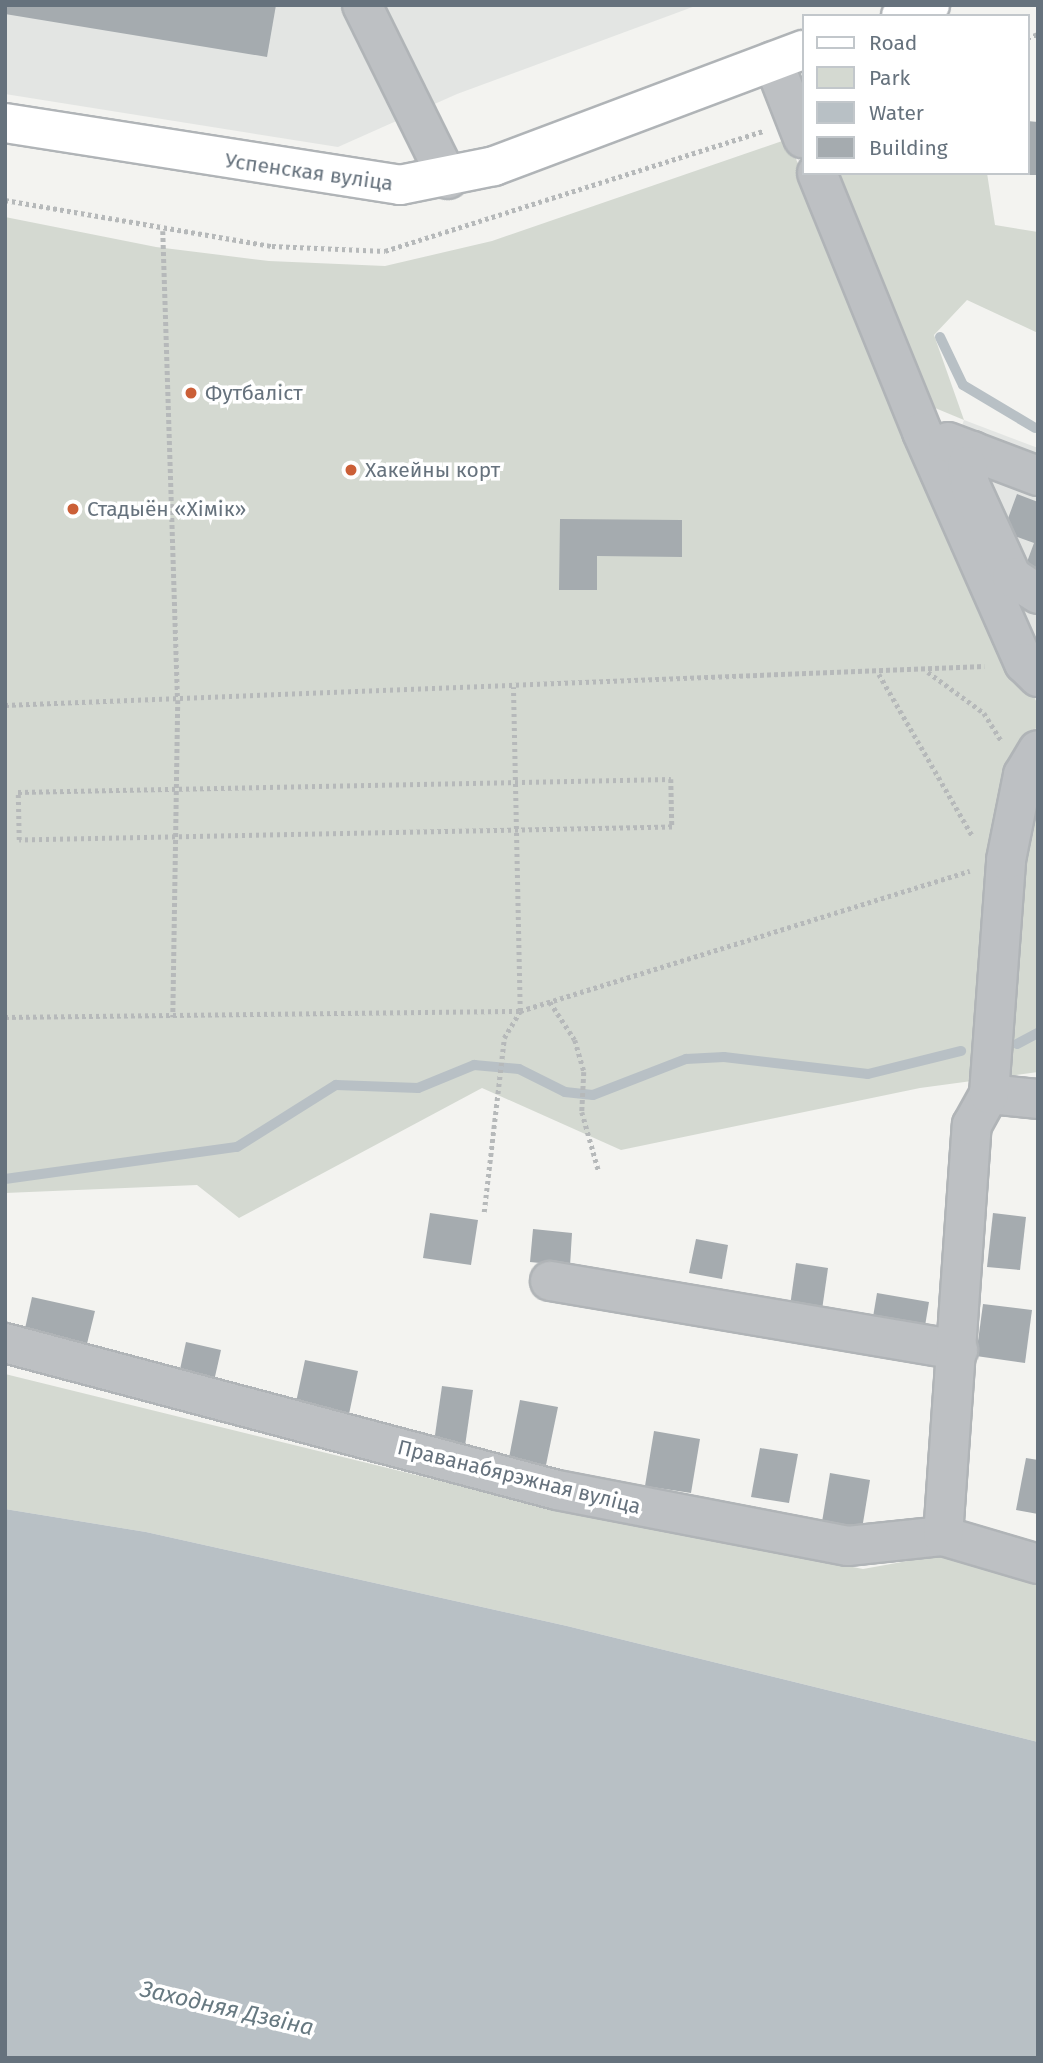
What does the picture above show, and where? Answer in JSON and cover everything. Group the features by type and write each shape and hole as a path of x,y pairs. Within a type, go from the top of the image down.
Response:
{"main road":[{"path":"906,14 930,5"},
{"name":"Успенская вуліца","path":"5,123 349,181 400,185 447,179 788,56"}],"street":[{"path":"362,5 447,179"},
{"path":"788,56 802,133"},
{"path":"818,175 922,432 1033,669"},
{"path":"922,432 1038,475"},
{"path":"973,452 967,466 970,485 1012,577 1038,594"},
{"path":"943,1536 972,1125 989,1094 997,862 1031,763"},
{"path":"989,1094 1038,1099"},
{"path":"550,1280 958,1350"},
{"name":"Праванабярэжная вуліца","path":"5,1343 557,1490 848,1546 943,1536 1038,1564"}],"path":[{"path":"5,200 163,231 178,700 173,1017"},
{"path":"5,705 1033,669"},
{"path":"927,672 984,713 1031,763"},
{"path":"5,1017 520,1011 997,862 879,674"},
{"path":"484,1212 504,1038 520,1011 513,687"},
{"path":"671,779 672,827 19,840 18,792 515,782 671,779"},
{"path":"550,1002 575,1040 584,1072 582,1112 600,1172"}],"shaded area":[{"path":"5,5 698,5 457,94 338,147 5,94"},
{"path":"964,420 1038,448 1038,639 1024,634 949,462"}],"green space":[{"path":"788,139 883,375 1038,705 1038,726 1029,736 1005,819 1034,818 1038,788 1038,1072 920,1088 621,1150 482,1088 239,1218 197,1185 5,1193 5,217 156,247 269,261 385,266 492,241"},
{"path":"833,175 987,175 995,225 1038,232 1038,333 967,300 934,335 964,420 923,403"},
{"path":"5,1374 563,1511 863,1569 941,1555 1038,1581 1038,1742 567,1626 146,1532 5,1509"}],"water":[{"name":"Заходняя Дзвіна","path":"5,1509 146,1532 567,1626 1038,1742 1038,2058 5,2058"}],"building":[{"path":"5,5 276,5 267,57 5,14"},
{"path":"1029,121 1038,122 1038,175 1029,175"},
{"path":"1017,494 1038,502 1038,575 1024,570 1034,543 1003,532"},
{"path":"560,519 682,520 682,557 597,556 597,590 559,590"},
{"path":"430,1213 478,1220 471,1265 423,1258"},
{"path":"993,1213 1026,1217 1020,1270 987,1267"},
{"path":"533,1229 572,1233 570,1266 530,1262"},
{"path":"696,1239 728,1245 722,1279 689,1273"},
{"path":"796,1263 828,1268 822,1310 790,1306"},
{"path":"877,1293 929,1302 924,1332 872,1323"},
{"path":"32,1297 95,1311 84,1356 22,1342"},
{"path":"983,1304 1032,1310 1025,1363 976,1356"},
{"path":"186,1342 221,1350 212,1390 177,1383"},
{"path":"305,1360 358,1371 348,1419 295,1407"},
{"path":"442,1386 473,1390 465,1446 434,1442"},
{"path":"520,1400 558,1407 546,1465 509,1458"},
{"path":"654,1431 700,1439 691,1493 645,1486"},
{"path":"760,1448 798,1454 789,1503 751,1497"},
{"path":"1026,1458 1038,1460 1038,1514 1016,1510"},
{"path":"830,1473 870,1480 862,1529 822,1522"}],"waterway":[{"path":"940,337 963,385 1035,428"},
{"path":"1017,1044 1038,1033"},
{"path":"5,1179 237,1147 336,1085 418,1088 474,1065 519,1069 565,1092 593,1095 686,1059 724,1057 868,1074 961,1051"}],"place":[{"name":"Футбаліст","path":"191,393"},
{"name":"Хакейны корт","path":"351,470"},
{"name":"Стадыён «Хімік»","path":"73,509"}]}
